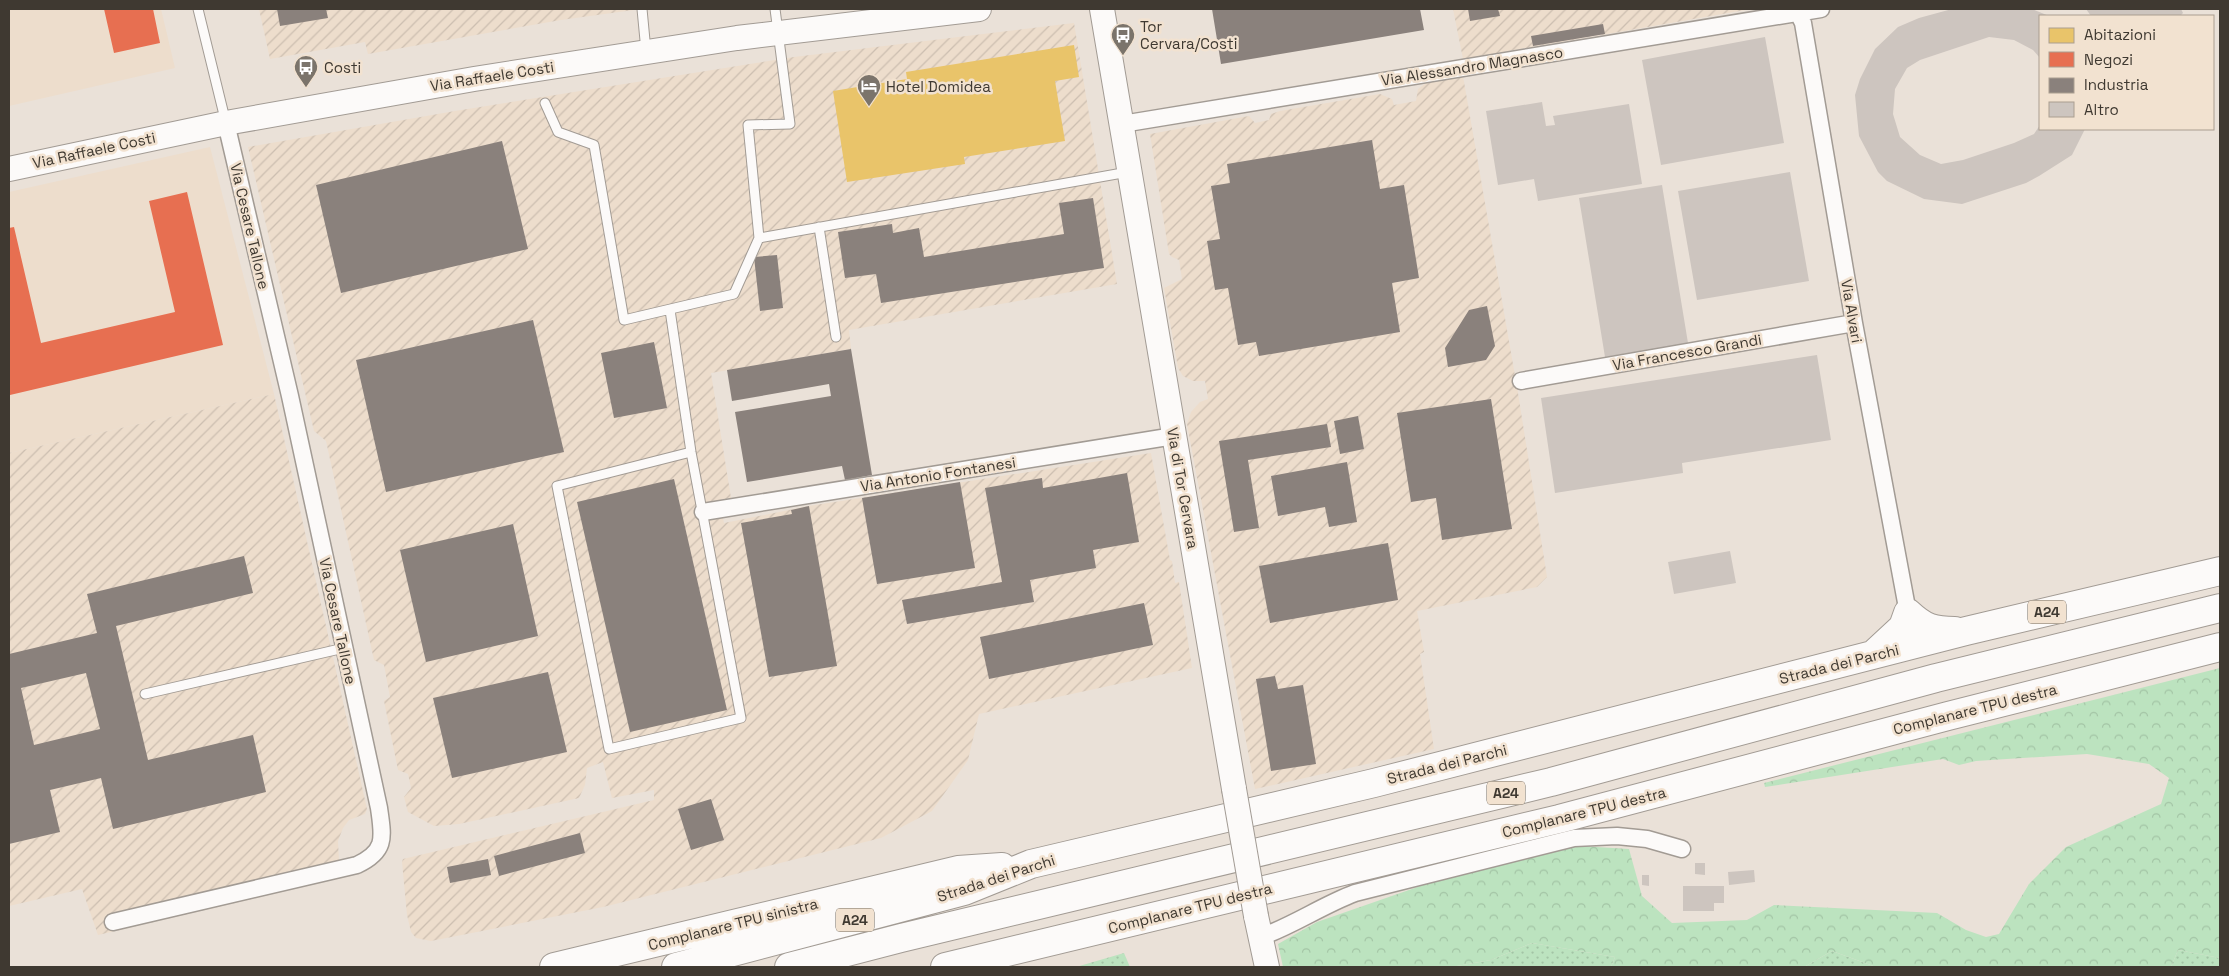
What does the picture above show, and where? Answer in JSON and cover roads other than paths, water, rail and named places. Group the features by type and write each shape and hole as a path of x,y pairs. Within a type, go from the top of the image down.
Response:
{"highway":[{"name":"Strada dei Parchi","path":"676,967 964,891 1031,864 1374,783 1966,631 2220,571"},
{"name":"Strada dei Parchi","path":"789,967 1551,782 1936,678 2220,608"},
{"path":"1874,655 1903,627 1908,613 1921,625 1939,631 1966,631"},
{"name":"Complanare TPU destra","path":"945,967 1559,819 1948,716 2220,647"},
{"name":"Complanare TPU sinistra","path":"554,967 958,870 1031,864"}],"street":[{"name":"Via Raffaele Costi","path":"9,169 226,123 464,80 779,33 980,9"},
{"name":"Via di Tor Cervara","path":"1102,9 1131,171 1234,789 1267,967"},
{"name":"Via Alessandro Magnasco","path":"1122,124 1797,10 1821,9"},
{"name":"Via Alvari","path":"1797,10 1803,23 1854,322 1908,613"},
{"name":"Via Cesare Tallone","path":"113,922 357,865 374,854 383,838 379,808 290,396 226,123"},
{"name":"Via Francesco Grandi","path":"1520,381 1854,322"},
{"name":"Via Antonio Fontanesi","path":"703,512 1174,436"},
{"path":"1259,926 1287,927 1332,902 1355,893 1574,838 1617,836 1647,839 1682,849"}],"lane":[{"path":"198,9 226,123"},
{"path":"642,9 646,52"},
{"path":"545,103 558,132 594,145 624,320 734,294 759,238 748,125 790,124 776,9"},
{"path":"759,238 1131,171"},
{"path":"819,227 836,338"},
{"path":"670,310 691,452 741,718 609,749 557,486 691,452"},
{"path":"145,694 344,648"}],"place":[{"name":"Tor Cervara/Costi","path":"1123,56"},
{"name":"Costi","path":"306,88"},
{"name":"Hotel Domidea","path":"869,107"}]}
